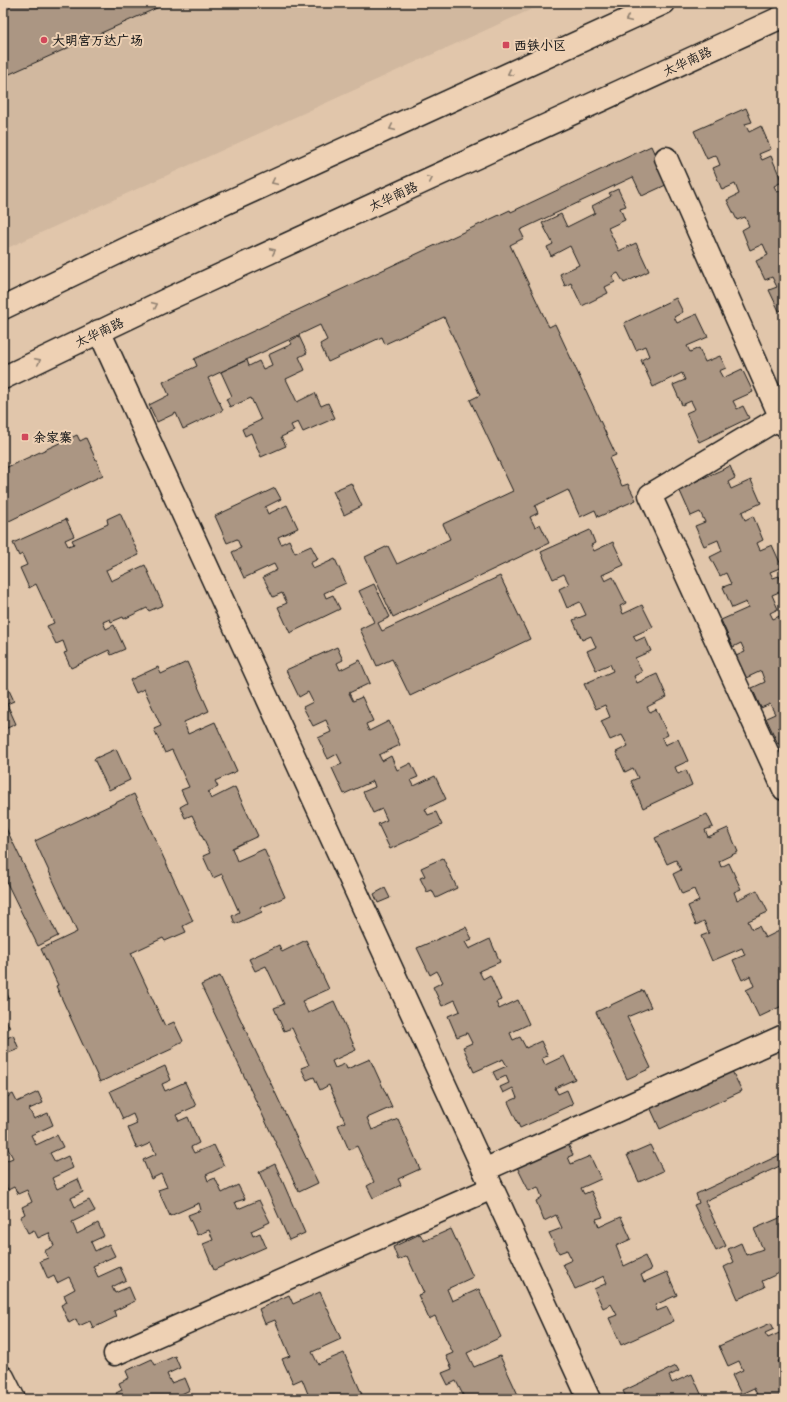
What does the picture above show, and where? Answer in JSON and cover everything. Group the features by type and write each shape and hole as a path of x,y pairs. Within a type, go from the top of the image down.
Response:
{"street":[{"path":"3,308 136,244 664,3"},
{"name":"太华南路","path":"3,378 99,331 784,16"},
{"path":"666,158 783,419 650,495 784,789"},
{"path":"99,331 589,1399"},
{"path":"115,1354 488,1179 784,1036"},
{"path":"3,1376 14,1399"}],"shaded area":[{"path":"3,3 545,3 3,250"}],"building":[{"name":"大明宫万达广场","path":"3,3 168,3 3,77"},
{"path":"746,108 752,122 745,124 749,132 761,126 771,149 759,154 762,160 771,156 782,182 774,186 777,192 784,189 784,309 779,311 769,290 777,287 772,277 765,280 756,261 768,255 763,244 750,250 742,230 749,226 745,217 737,220 727,200 739,194 735,184 722,190 713,168 720,165 716,155 707,159 694,131"},
{"path":"651,146 668,184 642,196 633,177 520,230 524,238 510,245 549,327 555,324 616,455 609,458 622,486 628,484 636,500 598,517 595,510 580,517 568,490 535,506 538,513 530,517 535,527 540,524 549,543 393,617 365,557 388,546 397,564 450,539 443,524 513,491 470,400 480,395 444,317 385,344 382,337 328,362 320,344 327,340 320,325 208,378 223,410 183,429 176,413 157,422 149,405 169,395 163,382 197,366 194,359 510,210 511,212"},
{"path":"618,189 626,206 620,208 625,220 608,228 619,251 636,243 649,271 624,283 618,273 612,276 615,282 605,287 608,293 582,306 571,283 565,286 560,274 579,265 570,246 551,256 547,247 553,244 542,223 561,214 567,227 595,213 592,206 611,196 609,193"},
{"path":"676,298 683,312 674,317 677,323 697,314 708,337 687,346 690,352 699,348 705,362 720,356 726,368 719,371 723,378 742,369 753,392 733,401 737,409 743,406 749,418 699,442 686,413 695,409 691,401 682,405 673,385 685,380 682,373 653,387 641,360 649,356 645,346 636,350 624,323"},
{"path":"299,336 307,353 299,357 305,370 286,379 297,402 315,393 321,406 328,403 335,418 303,432 298,422 291,425 294,431 281,437 286,446 261,457 251,433 245,436 242,429 261,420 251,398 230,407 226,399 232,396 221,372 247,360 249,366 259,361 263,369 272,365 268,355 292,344 290,341"},
{"path":"77,435 80,441 86,438 103,475 3,524 3,469"},
{"path":"730,466 735,478 728,482 731,489 751,480 761,503 742,512 745,520 753,516 763,540 757,543 760,550 772,545 782,567 770,572 773,578 779,576 784,587 784,590 772,595 778,609 770,613 773,619 784,614 784,741 778,744 766,718 775,714 770,704 761,708 752,688 765,682 761,671 746,678 736,656 745,652 741,643 733,647 721,620 748,608 746,602 732,608 723,587 731,584 726,573 720,576 710,557 722,551 718,540 704,546 695,526 705,522 700,512 691,516 679,489"},
{"path":"351,483 362,506 344,515 333,491"},
{"path":"275,488 281,499 265,507 268,514 287,505 298,528 278,537 281,544 289,540 295,553 311,546 318,559 310,563 313,569 335,559 346,583 324,593 326,598 333,595 340,609 290,633 278,607 287,603 282,593 273,597 263,577 277,570 274,564 244,578 232,552 241,548 237,539 227,543 215,516"},
{"path":"120,513 139,555 106,570 111,581 145,565 163,605 149,611 147,608 124,619 123,617 111,622 110,619 103,622 106,629 114,625 125,649 111,655 109,650 71,668 64,653 67,652 63,641 56,644 47,626 54,623 36,584 29,588 20,568 27,565 22,554 19,556 13,543 66,519 74,536 65,540 68,546 74,544 72,540 108,524 107,519"},
{"path":"590,530 595,543 591,545 594,551 613,542 624,565 602,575 605,581 613,577 626,603 620,606 623,614 642,605 653,627 633,636 636,641 645,637 651,651 635,658 642,672 634,676 637,683 657,674 667,697 647,707 650,712 656,709 668,735 662,738 665,745 678,739 688,761 675,767 678,774 686,770 692,785 643,808 631,781 638,778 633,768 625,772 616,752 628,746 622,735 610,740 601,721 610,717 605,705 596,709 584,684 613,671 610,664 596,670 587,651 596,647 591,636 582,640 573,620 586,615 580,602 567,608 559,589 569,584 564,574 553,579 541,552"},
{"path":"500,576 530,639 410,696 392,659 377,666 360,629 374,622 359,591 374,584 390,617 378,623 382,631"},
{"path":"337,647 343,660 337,663 340,670 360,660 370,683 349,693 353,701 362,697 373,721 366,724 369,731 389,721 400,745 379,755 382,761 391,756 397,770 411,763 418,777 411,780 414,786 435,776 446,799 425,809 428,815 436,812 442,825 390,849 378,824 387,820 382,809 373,813 363,792 375,787 373,781 344,794 332,768 342,764 337,754 328,759 318,738 331,732 326,720 313,726 303,707 313,702 308,692 299,697 286,670"},
{"path":"187,662 209,711 184,722 188,734 215,722 237,771 215,781 218,787 208,792 211,799 235,787 258,836 232,848 237,861 264,849 285,897 260,908 262,912 235,924 232,916 239,912 222,874 213,878 203,856 210,853 192,815 185,818 180,807 187,803 181,790 189,787 172,750 165,753 154,729 161,726 144,689 136,693 130,680 158,667 161,674"},
{"path":"8,688 14,701 7,704 16,724 3,730 3,691"},
{"path":"116,749 130,780 109,790 94,759"},
{"path":"134,794 193,921 183,926 186,932 165,941 163,938 131,953 165,1026 174,1022 183,1041 173,1046 174,1048 100,1082 56,986 58,985 41,949 77,932 35,841"},
{"path":"707,814 713,827 705,830 708,837 728,828 738,852 719,861 721,867 729,863 741,889 734,892 737,900 757,890 768,912 748,921 752,929 759,926 765,938 781,930 784,937 784,945 779,947 782,955 784,954 784,1005 759,1017 746,990 754,986 750,976 742,980 733,960 745,955 742,948 712,961 701,936 709,933 704,921 696,925 688,906 699,901 694,889 682,894 673,874 681,870 676,860 667,864 655,838"},
{"path":"3,822 58,936 38,946 3,875"},
{"path":"443,858 457,888 436,898 432,890 427,892 420,878 425,876 421,868"},
{"path":"385,888 390,898 378,903 374,894"},
{"path":"466,927 472,939 465,942 469,949 490,939 500,962 479,971 483,979 490,975 501,1000 496,1002 499,1009 518,1000 529,1024 510,1033 513,1040 520,1037 526,1048 541,1041 548,1056 542,1058 545,1065 564,1056 575,1079 555,1088 558,1094 567,1090 573,1104 520,1128 508,1102 517,1098 513,1088 503,1093 500,1087 509,1083 506,1076 497,1080 493,1072 507,1066 503,1059 474,1072 463,1047 472,1043 467,1033 457,1037 448,1016 460,1011 455,1000 442,1006 433,987 443,982 437,971 430,975 417,948"},
{"path":"306,940 329,989 302,1001 308,1013 334,1001 356,1050 332,1061 335,1068 345,1064 347,1069 370,1059 392,1107 367,1118 372,1130 398,1119 420,1169 398,1179 401,1185 373,1198 367,1186 374,1182 357,1146 349,1150 338,1125 345,1122 329,1085 320,1090 314,1077 307,1080 301,1068 309,1065 292,1028 284,1031 274,1008 284,1004 266,966 255,971 249,959 279,945 282,952"},
{"path":"220,976 318,1183 299,1192 201,985"},
{"path":"3,985 9,998 3,1000"},
{"path":"643,990 651,1007 627,1017 651,1068 627,1079 596,1012"},
{"path":"3,1015 10,1028 3,1031"},
{"path":"13,1035 19,1049 3,1055 3,1040"},
{"path":"165,1066 171,1080 162,1084 165,1091 185,1082 196,1106 176,1115 179,1121 188,1117 199,1143 191,1147 194,1153 214,1145 224,1166 206,1175 208,1181 215,1178 222,1193 238,1185 245,1199 235,1202 238,1209 259,1200 270,1222 251,1231 253,1236 260,1233 266,1247 214,1270 203,1244 213,1240 209,1230 197,1235 188,1215 201,1210 199,1203 170,1216 158,1190 167,1187 161,1174 151,1179 143,1160 156,1154 151,1143 137,1149 128,1128 137,1124 133,1114 123,1119 110,1091"},
{"path":"731,1069 742,1091 660,1129 650,1107"},
{"path":"38,1092 43,1103 29,1109 34,1119 48,1113 53,1125 31,1135 36,1145 57,1135 63,1147 50,1153 55,1162 68,1156 73,1168 52,1178 57,1189 78,1179 83,1192 71,1198 75,1207 89,1200 95,1211 72,1222 77,1234 98,1223 104,1236 91,1242 95,1251 109,1244 115,1256 93,1266 98,1277 120,1267 126,1280 112,1287 115,1293 129,1287 135,1301 114,1311 116,1317 93,1328 90,1321 79,1326 76,1319 69,1323 61,1305 67,1302 64,1295 75,1289 69,1277 57,1283 54,1276 48,1279 40,1261 48,1258 44,1251 54,1246 49,1233 38,1238 34,1230 28,1233 20,1217 25,1214 22,1207 32,1202 27,1190 18,1194 14,1187 8,1190 3,1179 3,1171 6,1170 3,1162 13,1158 6,1145 3,1147 3,1099 13,1094 17,1102"},
{"path":"568,1144 573,1155 568,1157 571,1164 590,1156 601,1179 581,1188 584,1194 591,1191 603,1217 596,1219 599,1227 621,1217 631,1239 616,1246 624,1266 645,1256 651,1270 641,1275 644,1282 667,1272 677,1295 655,1305 657,1311 667,1307 674,1321 621,1345 609,1318 617,1315 611,1304 603,1308 594,1289 607,1283 604,1276 575,1289 563,1264 572,1260 567,1250 559,1253 549,1233 562,1228 556,1215 544,1221 536,1201 542,1197 538,1187 529,1191 517,1167"},
{"path":"650,1145 663,1171 639,1182 627,1155"},
{"path":"784,1153 784,1164 705,1201 726,1246 716,1251 694,1205 699,1203 696,1194"},
{"path":"275,1164 305,1233 289,1240 259,1172"},
{"path":"784,1216 784,1271 762,1281 765,1287 738,1299 724,1267 734,1262 728,1249 741,1243 746,1255 763,1249 754,1229"},
{"path":"451,1229 473,1277 447,1289 452,1301 479,1289 501,1337 467,1353 474,1367 500,1356 520,1399 465,1399 456,1381 448,1385 442,1373 452,1369 446,1356 453,1353 435,1316 429,1319 418,1295 424,1293 407,1256 398,1260 393,1247 420,1234 424,1241"},
{"path":"320,1292 341,1339 312,1352 318,1364 344,1353 364,1399 310,1399 302,1379 293,1383 282,1359 290,1356 275,1320 265,1324 259,1309 289,1295 293,1304"},
{"path":"771,1323 774,1329 765,1333 768,1338 784,1331 784,1359 778,1361 781,1367 784,1365 784,1399 759,1399 754,1388 741,1394 732,1375 743,1370 739,1361 728,1366 719,1346"},
{"path":"175,1356 180,1368 167,1374 171,1383 185,1378 190,1390 171,1399 119,1399 116,1393 122,1390 119,1383 129,1378 126,1371 152,1359 155,1365"},
{"path":"676,1366 679,1371 669,1376 672,1383 692,1374 702,1396 696,1399 627,1399 623,1391"}],"place":[{"name":"大明宫万达广场","path":"44,40"},
{"name":"西铁小区","path":"506,45"},
{"name":"余家寨","path":"25,437"}]}
